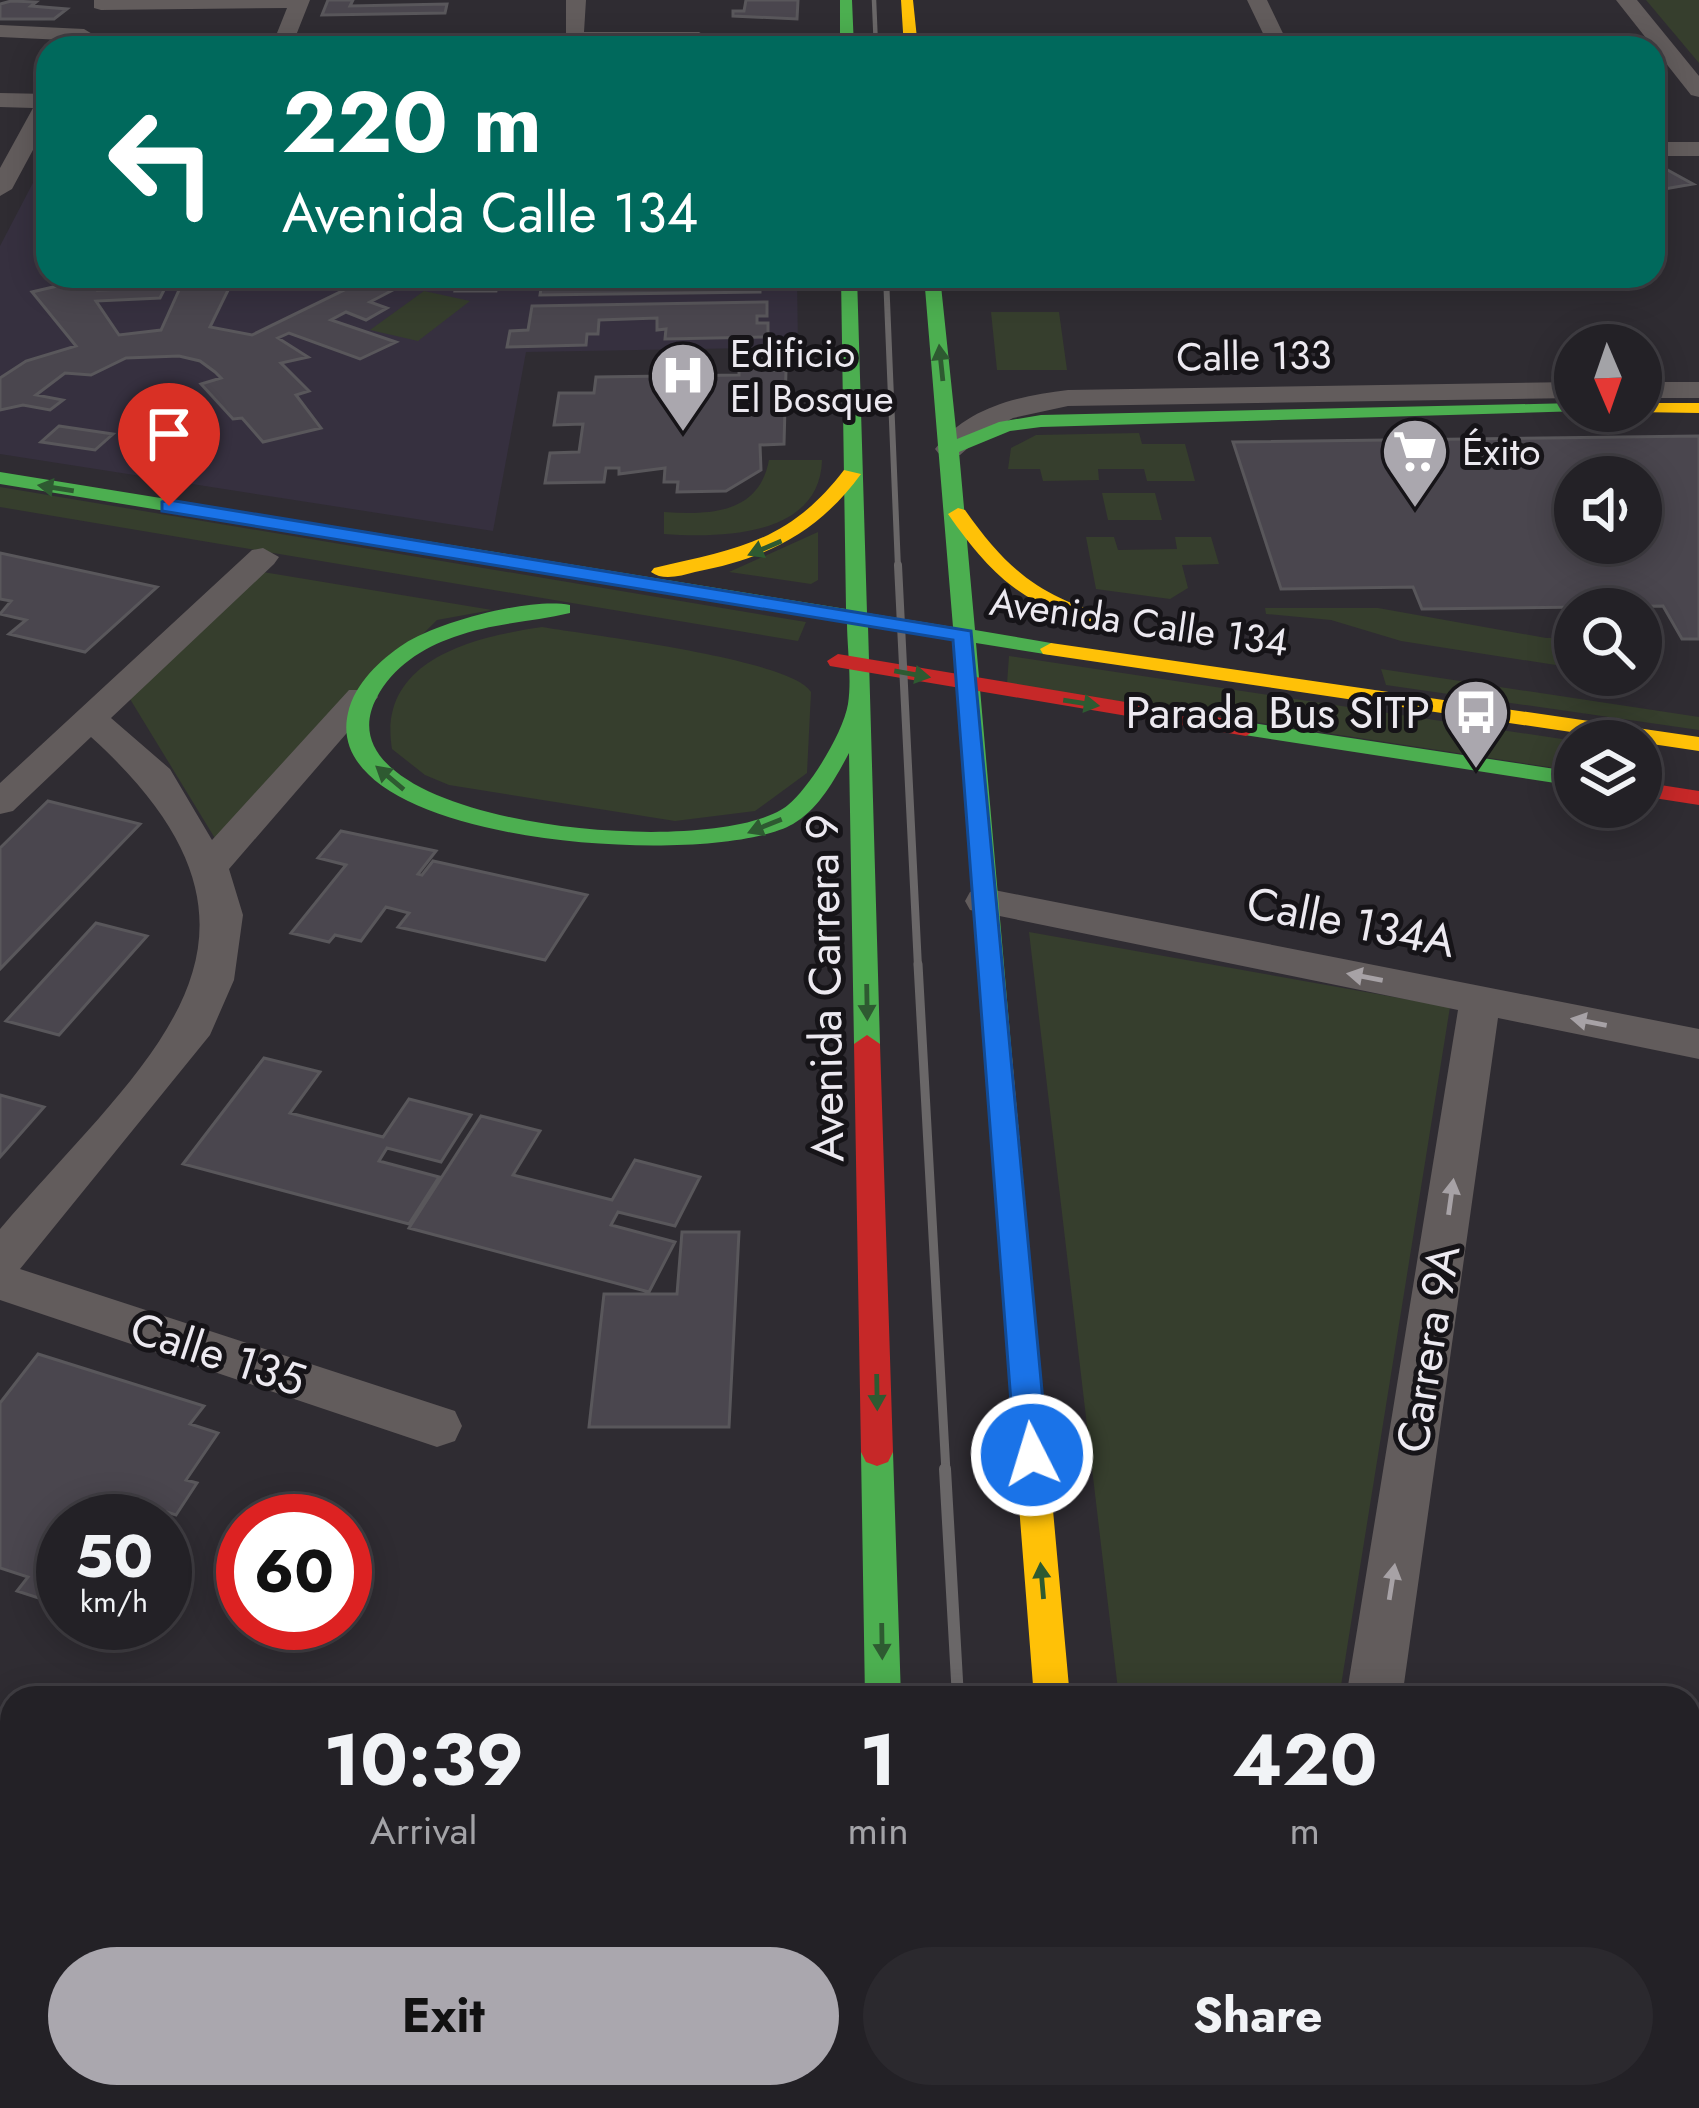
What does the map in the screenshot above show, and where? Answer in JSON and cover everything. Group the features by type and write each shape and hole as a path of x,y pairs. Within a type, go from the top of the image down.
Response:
{"main road":[{"path":"846,0 847,36"},
{"path":"907,0 910,36"},
{"name":"Avenida Carrera 9","path":"849,288 883,1686"},
{"path":"933,288 958,514 966,684 1051,1686"},
{"path":"1113,419 1193,397"},
{"path":"1662,408 1699,407"},
{"path":"950,449 1022,422 1554,408"},
{"path":"590,576 668,571 748,556 812,524 834,505 851,474"},
{"name":"Avenida Calle 134","path":"0,478 858,620 1699,744"},
{"path":"958,514 999,576 1026,597 1064,613 1142,627"},
{"path":"227,551 275,559"},
{"path":"471,593 574,611 485,623 416,646 396,659 361,697 355,729 362,751 387,780 428,803 526,826 633,841 698,842 756,832 782,820 819,784 860,705"},
{"name":"Avenida Calle 134","path":"814,656 1554,776"},
{"path":"1211,672 1346,662"},
{"path":"1662,792 1699,798"}],"street":[{"path":"567,36 576,0"},
{"path":"1257,0 1274,36"},
{"path":"1626,0 1650,36"},
{"path":"83,36 102,2 300,1 286,36"},
{"path":"0,31 36,36"},
{"path":"1665,58 1691,97"},
{"path":"1665,77 1691,97"},
{"path":"0,100 36,102"},
{"path":"2,182 36,123"},
{"path":"1665,149 1699,148"},
{"name":"Calle 133","path":"950,449 984,420 1022,405 1068,398 1554,390"},
{"path":"1662,390 1699,390"},
{"path":"0,803 275,559"},
{"path":"209,867 361,697"},
{"path":"0,1261 189,1035 214,980 224,915 209,867 157,777 91,718"},
{"name":"Calle 134A","path":"984,901 1699,1043"},
{"name":"Carrera 9A","path":"1377,1686 1480,1000"},
{"name":"Calle 135","path":"0,1281 437,1426"}],"shaded area":[{"path":"36,177 36,288 797,288 798,347 526,352 493,531 0,454 0,246"}],"green space":[{"path":"1646,0 1699,0 1699,63"},
{"path":"424,291 470,301 418,341 370,330"},
{"path":"991,312 1059,312 1067,370 997,370"},
{"path":"1139,433 1142,444 1185,444 1195,481 1147,481 1144,469 1098,469 1099,480 1043,481 1040,469 1008,469 1011,448 1036,435"},
{"path":"769,460 822,460 817,485 804,505 786,518 739,533 664,534 664,512 715,511 744,501 764,478"},
{"path":"0,487 806,622 798,641 0,507"},
{"path":"1102,493 1155,493 1162,520 1108,520"},
{"path":"818,532 818,580 811,584 729,572"},
{"path":"1086,537 1114,537 1118,550 1177,549 1175,537 1211,537 1219,564 1182,565 1188,588 1170,599 1096,589"},
{"path":"263,572 492,610 437,620 216,840 130,699"},
{"path":"1265,608 1378,608 1554,638 1554,665 1401,641 1331,620 1266,614"},
{"path":"542,627 730,659 796,680 811,692 807,773 755,811 675,821 449,785 425,775 392,749 391,719 399,694 415,674 460,647"},
{"path":"1009,656 1554,738 1554,768 1007,684"},
{"path":"1381,669 1699,717 1699,730 1662,725 1662,720 1629,720 1386,685"},
{"path":"1029,932 1450,1007 1341,1686 1118,1686"}],"building":[{"path":"328,0 353,0 350,6 447,4 445,13 322,15"},
{"path":"746,0 798,0 797,19 733,16 733,11 744,11"},
{"path":"11,1 67,9 54,19 0,19 0,4"},
{"path":"1665,169 1693,184 1665,189"},
{"path":"165,288 160,298 96,301 119,335 161,330 180,288 229,288 210,327 252,335 349,288 388,288 393,290 370,302 387,308 366,320 346,312 331,320 396,342 360,359 289,333 278,338 308,357 281,363 309,391 296,395 321,428 263,442 242,418 233,419 201,384 221,378 200,361 179,356 126,358 91,375 65,373 36,395 63,400 50,410 23,405 0,410 0,378 26,361 76,346 32,292"},
{"path":"456,288 496,288 496,291"},
{"path":"541,288 760,288 760,292 540,295"},
{"path":"767,302 767,316 757,316 757,323 768,323 768,337 665,339 666,329 657,330 657,318 599,320 598,334 587,334 586,345 507,347 510,331 528,330 532,306"},
{"name":"Edificio El Bosque","path":"739,363 769,363 769,370 786,370 784,444 760,445 761,470 726,491 677,492 678,482 664,482 665,468 619,474 619,468 606,468 604,482 545,483 550,453 579,452 583,424 554,425 559,393 594,393 596,377 739,375"},
{"path":"59,426 113,434 95,450 41,442"},
{"name":"Éxito","path":"1699,436 1699,639 1682,639 1662,606 1662,588 1554,588 1554,607 1422,609 1413,587 1281,589 1233,442"},
{"path":"0,553 157,587 85,652 9,634 26,620 0,614 11,601 0,599"},
{"path":"48,801 140,824 0,969 0,848"},
{"path":"341,831 436,851 418,874 433,861 587,895 545,960 398,927 409,913 386,907 361,941 335,935 329,942 291,933 346,865 318,858"},
{"path":"96,923 147,936 59,1035 6,1021"},
{"path":"264,1058 320,1072 290,1113 383,1137 409,1099 471,1115 441,1162 387,1148 379,1161 439,1177 409,1224 183,1164"},
{"path":"0,1095 44,1107 0,1157"},
{"path":"481,1116 540,1131 513,1175 612,1200 635,1160 700,1177 675,1226 618,1212 611,1225 675,1242 649,1292 409,1228"},
{"path":"682,1232 739,1232 729,1427 589,1427 604,1294 677,1294"},
{"path":"38,1354 204,1406 190,1424 218,1433 186,1480 197,1483 190,1494 36,1494 36,1597 17,1591 28,1577 0,1568 0,1403"}],"railway":[{"path":"874,0 876,36"},
{"path":"886,288 898,568"},
{"path":"898,565 918,967"},
{"path":"918,964 946,1472"},
{"path":"945,1469 957,1686"}],"traffic: fast":[{"path":"846,0 847,36"},
{"path":"849,288 867,1044"},
{"path":"933,288 998,1057"},
{"path":"950,449 1006,426 1041,421 1554,409"},
{"path":"0,478 1051,649"},
{"path":"563,609 446,632 395,660 375,680 358,716 361,746 371,763 386,778 420,797 522,827 641,841 697,840 746,833 797,810 828,770 858,708"},
{"path":"1246,729 1554,776"},
{"path":"877,1452 883,1686"}],"traffic: slow":[{"path":"907,0 910,36"},
{"path":"1662,408 1699,408"},
{"path":"661,572 717,562 768,545 813,517 851,474"},
{"path":"958,514 990,558 1022,588 1061,608 1113,623"},
{"path":"1051,649 1699,744"},
{"path":"998,1057 1051,1686"}],"traffic: jam":[{"path":"838,661 1246,729"},
{"path":"1662,792 1699,798"},
{"path":"867,1044 877,1452"}],"place":[{"name":"Edificio El Bosque","path":"683,434"},
{"name":"Éxito","path":"1415,510"},
{"name":"Parada Bus SITP","path":"1476,771"}],"route":[{"path":"169,506 963,636 1032,1455"}]}
